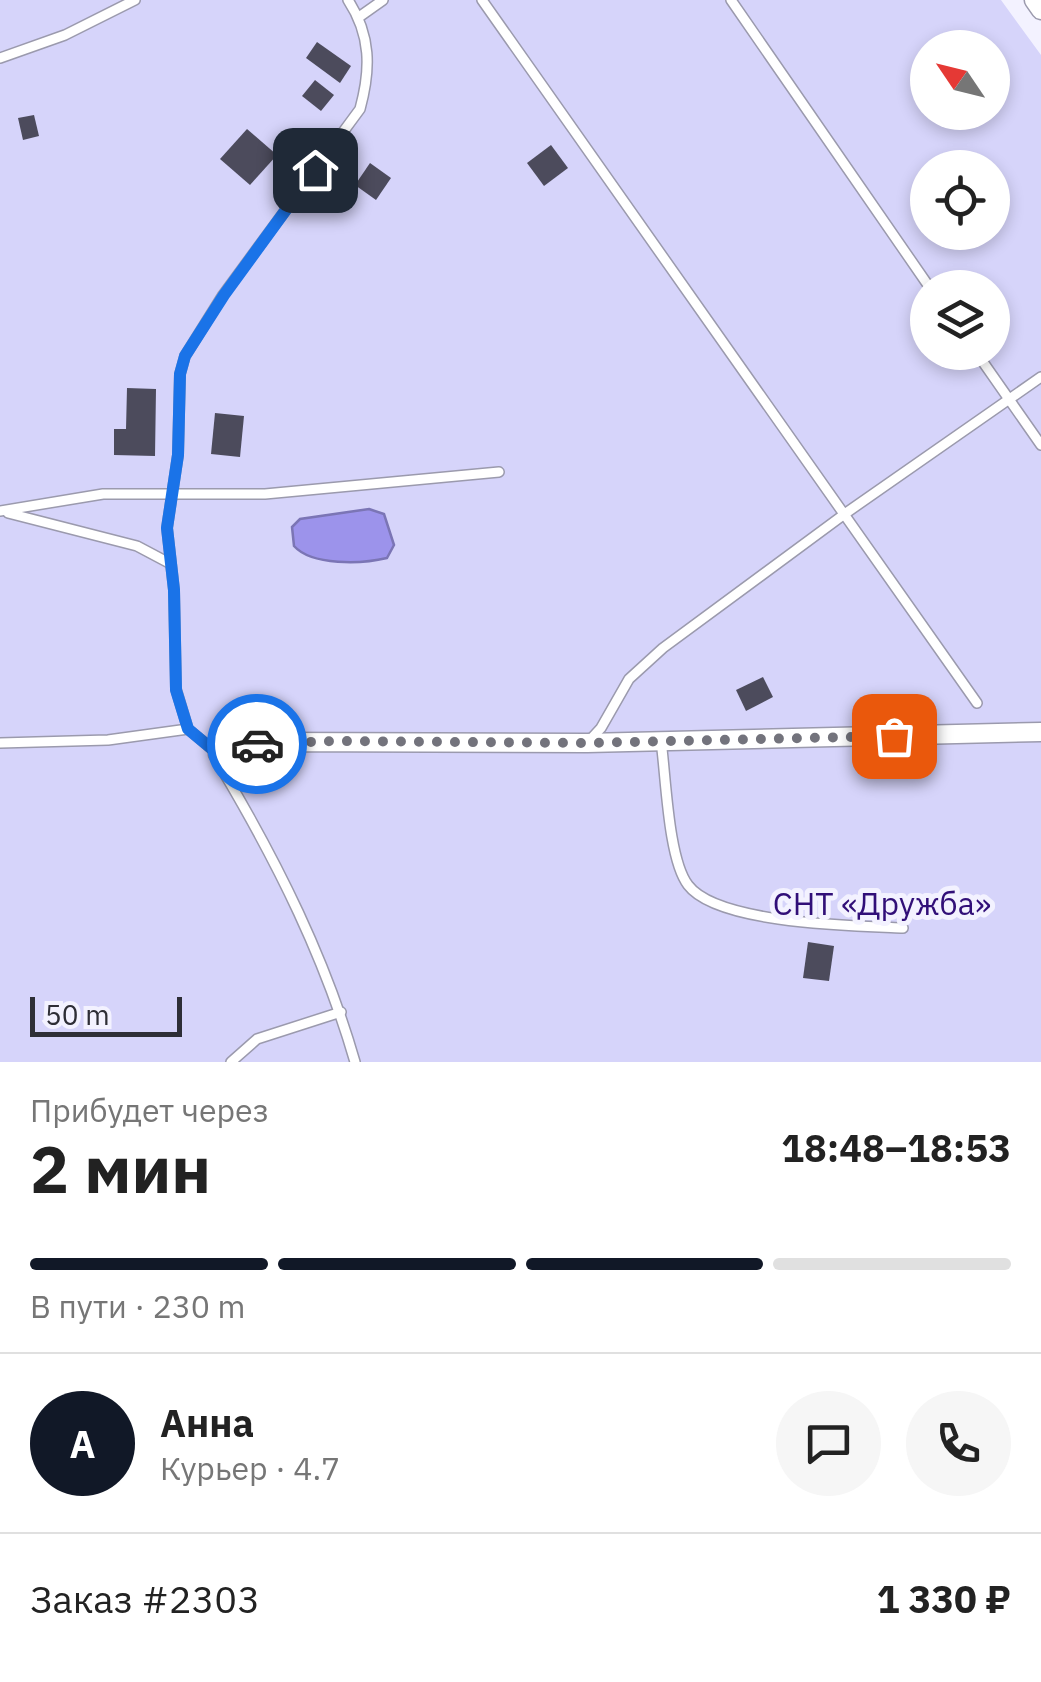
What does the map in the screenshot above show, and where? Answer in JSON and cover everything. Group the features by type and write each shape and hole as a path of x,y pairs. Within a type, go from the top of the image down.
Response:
{"street":[{"path":"1034,0 1041,10"},
{"path":"218,754 237,746 270,742 587,743 1041,732"}],"lane":[{"path":"0,58 65,35 135,0"},
{"path":"348,0 359,16 368,53 360,109 224,295 185,356 180,374 178,455 167,528 176,690 188,729 218,754 223,770 304,918 341,1012 355,1062"},
{"path":"359,16 383,0"},
{"path":"482,0 978,703"},
{"path":"731,0 918,270"},
{"path":"988,370 1041,445"},
{"path":"587,743 601,728 629,678 664,648 846,513 1041,377"},
{"path":"0,511 103,494 265,494 499,472"},
{"path":"0,511 137,546 171,564"},
{"path":"0,744 108,740 188,729"},
{"path":"662,742 676,859 688,884 704,899 743,912 815,924 903,928"},
{"path":"230,1062 257,1039 341,1012"}],"green space":[{"name":"СНТ «Дружба»","path":"0,0 1001,0 1041,55 1041,1062 0,1062"}],"shaded area":[{"path":"369,509 384,514 394,545 387,558 325,560 302,553 294,546 292,527 300,519"}],"building":[{"path":"317,42 351,66 340,83 306,58"},
{"path":"315,80 334,95 321,111 302,96"},
{"path":"34,115 39,136 23,140 18,118"},
{"path":"247,129 277,155 250,185 220,159"},
{"path":"551,145 568,168 544,186 527,163"},
{"path":"370,163 391,178 376,200 355,185"},
{"path":"127,388 156,389 155,456 114,455 114,429 126,429"},
{"path":"215,413 244,416 240,457 211,454"},
{"path":"763,677 773,697 746,711 736,690"},
{"path":"808,942 834,946 829,981 803,978"}],"way so far":[{"path":"257,744 587,743 894,736"}],"route":[{"path":"257,744 237,746 218,754 188,729 176,690 174,590 167,528 178,455 180,374 185,356 224,295 315,170"}]}
